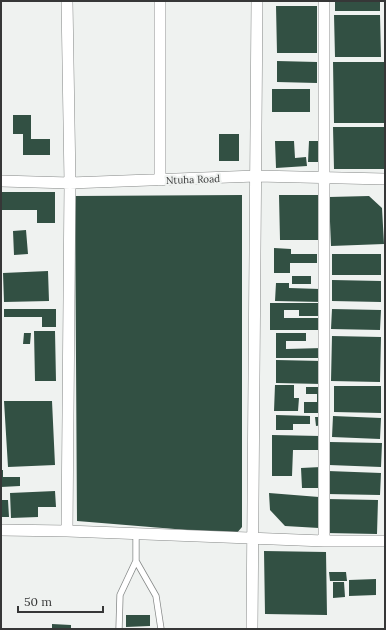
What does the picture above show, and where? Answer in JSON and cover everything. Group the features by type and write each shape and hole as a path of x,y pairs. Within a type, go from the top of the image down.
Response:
{"street":[{"path":"67,1 70,183 67,531"},
{"path":"160,1 160,180"},
{"path":"252,629 257,176 257,1"},
{"path":"324,1 324,541"},
{"name":"Ntuha Road","path":"1,181 70,183 257,176 385,179"},
{"path":"1,530 136,533 324,541 385,541"}],"lane":[{"path":"119,629 120,594 136,561 136,533"},
{"path":"136,561 156,596 161,629"}],"building":[{"path":"335,1 380,1 380,11 335,11"},
{"path":"276,6 317,6 317,53 277,53"},
{"path":"334,15 380,15 381,57 335,57"},
{"path":"277,61 317,62 317,83 277,82"},
{"path":"333,62 385,62 385,123 334,123"},
{"path":"272,89 310,89 310,112 272,112"},
{"path":"13,115 31,115 31,139 50,139 50,155 23,155 23,134 13,134"},
{"path":"333,127 385,127 385,169 334,169"},
{"path":"219,134 239,134 239,161 219,161"},
{"path":"275,141 294,141 295,158 306,157 307,166 276,168"},
{"path":"309,141 321,141 321,162 308,162"},
{"path":"1,192 55,192 55,223 37,223 37,210 1,210"},
{"path":"242,195 242,527 236,534 77,521 75,196"},
{"path":"279,195 321,195 321,240 280,240"},
{"path":"369,196 382,208 384,244 331,246 329,197"},
{"path":"26,230 28,254 14,255 13,231"},
{"path":"274,248 291,249 291,254 317,254 317,263 290,263 290,273 274,273"},
{"path":"332,254 381,254 381,275 332,275"},
{"path":"48,271 49,301 4,302 3,273"},
{"path":"292,276 311,276 311,284 292,284"},
{"path":"332,280 381,281 381,302 332,301"},
{"path":"276,283 289,283 289,288 320,289 322,302 275,301"},
{"path":"270,303 321,303 322,316 299,316 299,310 284,310 284,318 321,318 321,330 270,330"},
{"path":"4,309 56,309 56,327 42,327 42,317 4,317"},
{"path":"332,309 381,310 380,330 331,329"},
{"path":"34,331 55,331 56,381 35,381"},
{"path":"24,333 31,333 30,344 23,344"},
{"path":"276,333 306,333 306,341 286,341 286,349 323,348 323,358 276,358"},
{"path":"332,336 381,337 380,382 331,381"},
{"path":"276,360 322,361 322,384 276,383"},
{"path":"275,385 294,385 294,398 299,398 298,411 274,411"},
{"path":"334,386 381,386 381,413 334,412"},
{"path":"306,387 322,387 322,413 304,413 304,402 317,402 317,394 306,394"},
{"path":"4,401 52,401 55,465 8,467"},
{"path":"276,415 310,416 310,424 293,424 293,430 276,430"},
{"path":"333,416 381,418 380,439 332,437"},
{"path":"315,417 322,417 323,425 316,426"},
{"path":"272,435 320,436 320,450 293,450 292,476 272,476"},
{"path":"330,442 382,443 381,467 329,465"},
{"path":"321,467 322,488 302,488 301,468"},
{"path":"1,470 3,470 3,477 20,477 20,486 1,487"},
{"path":"328,471 381,473 380,495 327,494"},
{"path":"55,491 56,507 38,507 38,517 11,518 10,493"},
{"path":"269,493 319,497 319,528 285,526 270,510"},
{"path":"327,499 378,500 377,534 327,533"},
{"path":"1,500 8,500 9,517 1,517"},
{"path":"264,551 326,552 327,615 265,614"},
{"path":"329,572 346,572 347,581 330,581"},
{"path":"376,579 376,595 349,596 349,580"},
{"path":"333,582 344,582 345,597 333,598"},
{"path":"126,615 150,615 150,626 126,627"},
{"path":"52,624 71,625 71,629 52,629"}]}
